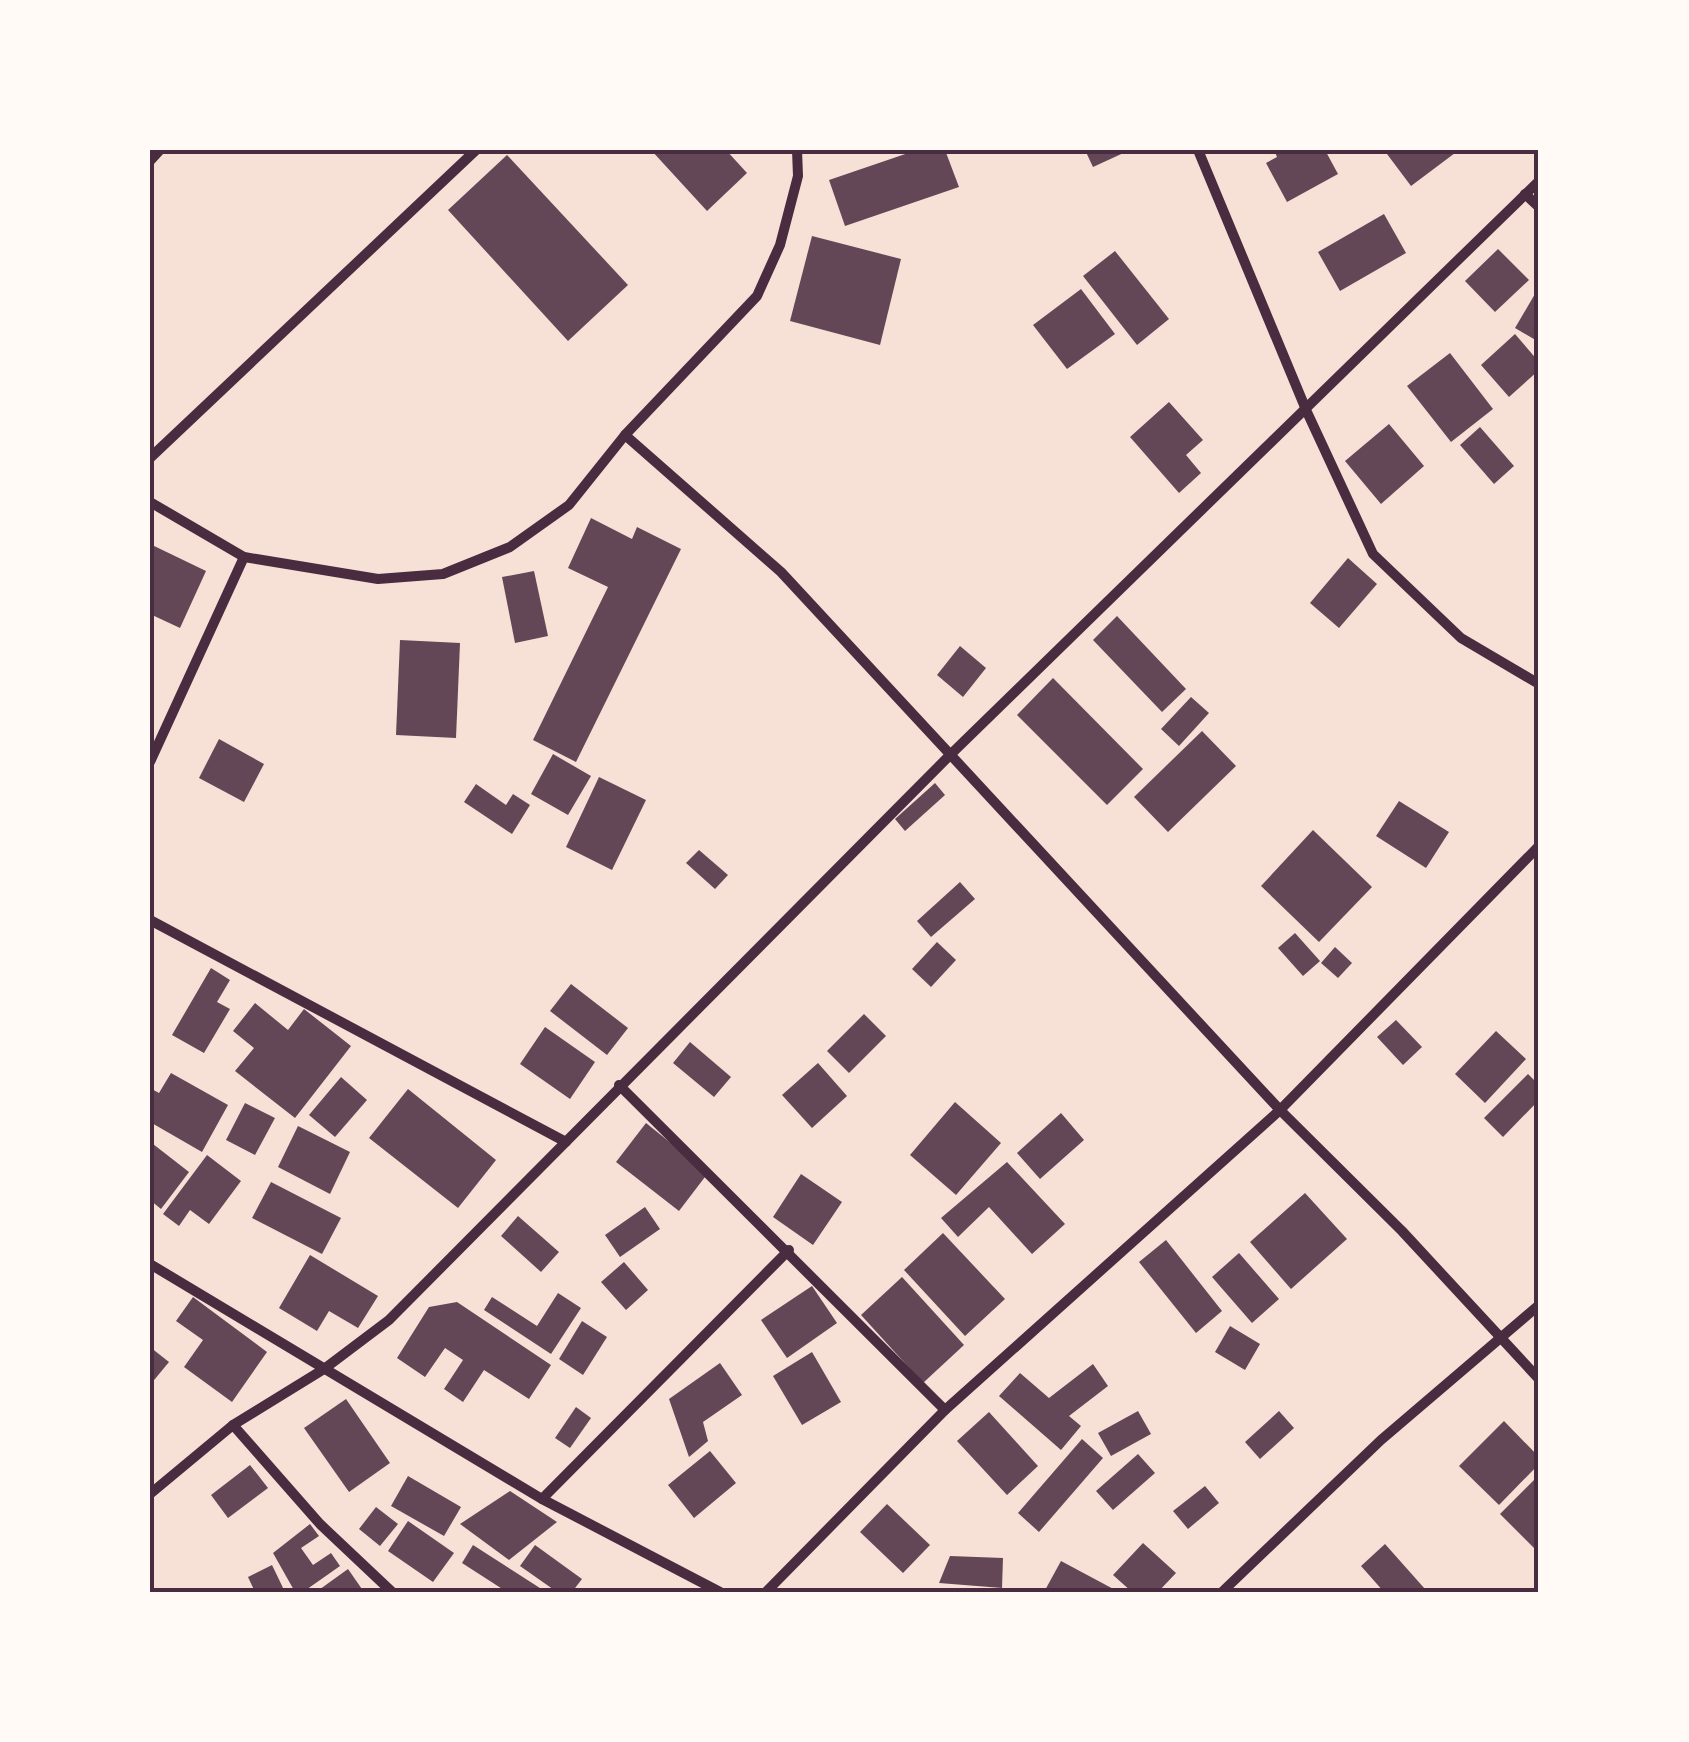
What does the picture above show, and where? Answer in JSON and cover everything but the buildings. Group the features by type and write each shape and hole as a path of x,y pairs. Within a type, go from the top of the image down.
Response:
{"street":[{"path":"150,160 160,150"},
{"path":"150,458 476,150"},
{"path":"150,502 244,556 378,579 443,574 510,548 569,505 625,434 757,296 780,245 798,176 796,150"},
{"path":"1198,150 1306,412 1373,554 1461,638 1539,684"},
{"path":"150,1494 234,1426 324,1369 389,1320 948,756 1306,412 1539,180"},
{"path":"1525,194 1539,207"},
{"path":"625,434 780,572 1280,1110 1402,1230 1539,1379"},
{"path":"150,762 244,556"},
{"path":"766,1592 945,1410 1280,1110 1539,846"},
{"path":"150,920 566,1142"},
{"path":"619,1086 789,1250 945,1410"},
{"path":"542,1498 789,1250"},
{"path":"150,1264 542,1498 720,1592"},
{"path":"1222,1592 1381,1440 1501,1342 1539,1305"},
{"path":"234,1426 320,1524 392,1592"}]}
